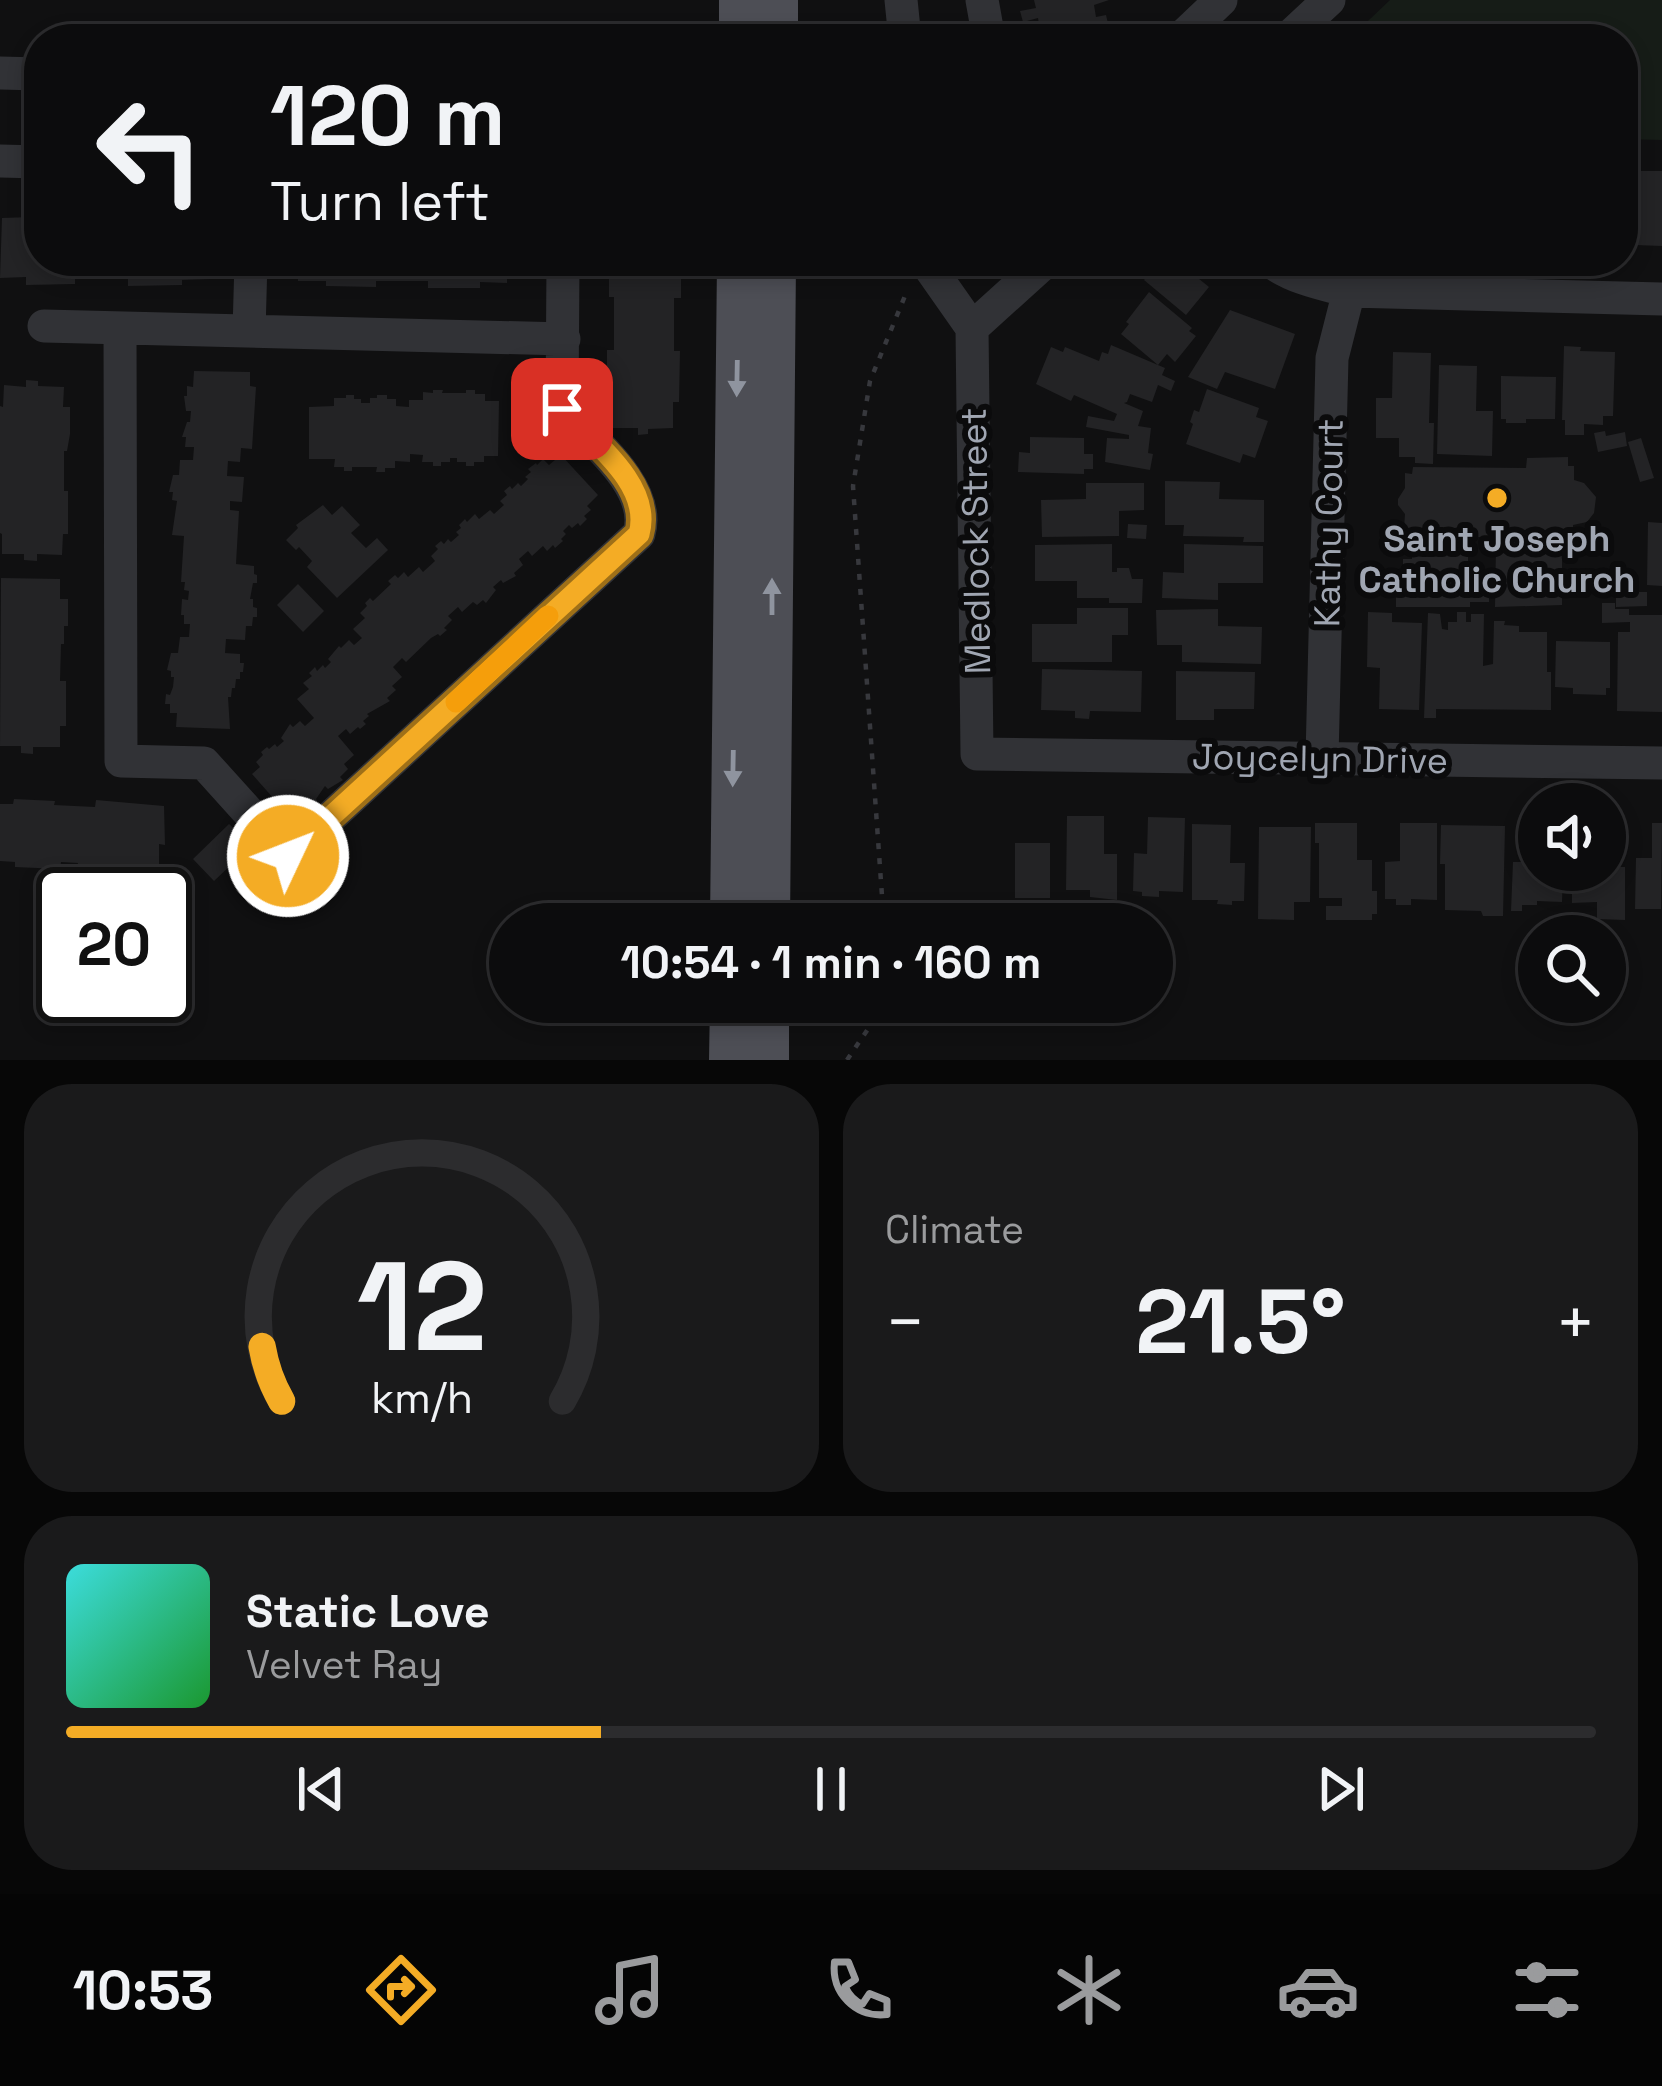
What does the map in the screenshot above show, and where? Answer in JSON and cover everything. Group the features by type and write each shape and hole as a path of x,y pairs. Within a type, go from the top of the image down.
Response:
{"main road":[{"path":"731,903 738,276"},
{"path":"769,903 775,276"},
{"path":"730,1023 730,1060"},
{"path":"768,1023 768,1060"}],"street":[{"path":"1196,24 1222,0"},
{"path":"1303,24 1329,0"},
{"path":"249,331 251,276"},
{"path":"120,328 121,761 204,763 288,856 639,534 644,518 628,479 562,409 563,276"},
{"path":"923,276 972,328 1029,276"},
{"path":"1299,276 1348,291 1662,299"},
{"name":"Kathy Court","path":"1322,758 1333,358 1348,291"},
{"path":"44,326 564,339"},
{"name":"Medlock Street","path":"972,328 977,754"},
{"name":"Joycelyn Drive","path":"977,754 1662,763"}],"path":[{"path":"883,903 853,486 870,381 916,276"},
{"path":"847,1060 872,1023"}],"shaded area":[{"path":"1390,0 1662,0 1662,140 1638,139 1638,24 1365,24"}],"building":[{"path":"1034,0 1109,0 1094,5 1096,17 1106,15 1108,24 1039,24 1038,18 1023,22 1020,11 1036,8"},
{"path":"1638,171 1662,171 1662,246 1638,245"},
{"path":"24,217 24,276 210,276 210,279 128,286 128,277 26,285 26,277 0,278 2,218"},
{"path":"298,276 507,276 507,283 480,282 480,288 428,288 428,281 376,281 376,287 298,281"},
{"path":"609,276 681,276 681,298 674,298 674,351 680,351 679,402 673,402 673,428 648,429 648,434 638,435 638,428 613,428 613,401 607,401 607,350 614,350 614,297 609,297"},
{"path":"1147,276 1195,276 1209,287 1186,315 1144,280"},
{"path":"1149,292 1196,336 1175,362 1167,354 1158,365 1121,334"},
{"path":"1230,310 1295,334 1275,389 1225,372 1217,389 1188,377"},
{"path":"1111,345 1165,368 1162,375 1175,381 1171,391 1158,385 1152,402 1130,394 1124,403 1143,411 1138,426 1151,428 1150,470 1105,462 1107,438 1129,439 1129,435 1086,427 1088,416 1114,421 1117,414 1074,395 1071,401 1036,384 1051,347 1063,352 1065,347 1099,361"},
{"path":"1564,346 1615,352 1613,416 1603,416 1603,425 1584,424 1584,435 1565,435"},
{"path":"1393,352 1431,353 1433,464 1399,457 1399,438 1376,438 1376,398 1392,398"},
{"path":"1439,365 1477,366 1476,411 1493,411 1492,456 1437,454"},
{"path":"194,371 250,372 250,386 256,387 252,449 241,448 240,462 228,461 227,476 244,477 242,502 230,501 230,510 239,511 236,564 254,566 257,575 250,599 257,617 252,626 246,626 245,640 226,639 225,653 240,654 240,663 244,663 228,697 230,729 176,727 177,713 170,713 170,704 165,704 173,687 174,677 167,670 171,653 178,653 180,637 189,637 190,624 184,624 181,615 182,599 188,600 189,591 181,582 184,536 172,535 177,501 169,492 173,475 179,475 180,460 193,460 194,447 185,447 186,437 182,437 191,411 186,411 184,396 187,386 193,387"},
{"path":"1501,376 1556,377 1555,419 1506,423 1501,419"},
{"path":"26,380 38,381 38,386 64,387 63,407 70,407 70,434 64,451 68,534 63,534 62,555 37,554 37,561 24,560 24,554 2,554 0,533 0,406 4,385 26,387"},
{"path":"1207,389 1259,408 1256,417 1268,421 1255,458 1243,454 1240,463 1186,444 1194,410 1199,412"},
{"path":"475,390 475,394 485,394 485,401 499,401 498,456 484,456 484,462 474,462 474,466 450,458 450,462 433,466 433,462 422,462 423,455 410,454 410,462 395,461 395,468 385,468 385,472 376,472 377,467 344,471 344,467 334,467 335,459 309,459 309,407 334,406 334,398 346,395 370,403 370,398 387,395 387,399 396,399 396,406 409,407 409,400 423,400 423,392"},
{"path":"1605,431 1606,436 1625,432 1627,446 1598,452 1594,433"},
{"path":"1030,437 1084,438 1084,454 1093,454 1093,469 1084,469 1084,474 1018,472 1019,452 1030,453"},
{"path":"1641,438 1654,478 1640,482 1628,442"},
{"path":"561,455 598,495 587,506 591,510 584,516 587,519 580,526 569,525 555,548 547,551 543,546 532,556 528,551 519,559 523,565 516,576 493,587 496,590 486,603 473,602 462,612 458,607 448,616 452,620 447,630 406,662 402,658 393,667 402,677 392,686 396,690 387,698 390,701 367,714 360,729 350,734 346,729 338,736 354,755 344,764 348,769 340,777 343,780 328,789 325,786 312,808 303,812 298,808 289,816 252,774 260,767 256,762 261,752 284,741 281,738 290,724 293,727 300,721 305,726 314,718 297,699 309,689 303,683 312,676 309,673 315,667 317,671 325,668 339,646 349,640 354,645 362,638 353,629 365,618 360,613 370,598 373,601 391,584 388,581 404,572 408,577 419,567 423,572 435,561 431,556 438,549 435,546 459,535 456,532 465,519 475,514 479,519 490,510 494,514 504,505 500,501 507,495 504,491 528,479 528,469 543,459 549,465"},
{"name":"Saint Joseph Catholic Church","path":"1568,457 1574,480 1584,483 1596,497 1587,522 1573,525 1573,539 1507,537 1507,533 1412,537 1412,529 1404,529 1405,514 1398,499 1405,488 1405,473 1412,474 1413,467 1526,468 1527,458"},
{"path":"1165,481 1220,482 1219,499 1264,500 1264,542 1183,536 1184,525 1165,525"},
{"path":"1086,483 1144,483 1144,510 1119,511 1119,536 1042,537 1041,500 1086,499"},
{"path":"323,505 332,515 342,506 360,525 351,533 366,548 377,538 388,550 337,598 307,567 312,561 286,540 296,525"},
{"path":"1648,522 1662,523 1662,586 1647,585"},
{"path":"1128,524 1147,525 1146,539 1127,538"},
{"path":"1412,540 1468,540 1468,566 1478,566 1478,580 1489,580 1489,602 1470,602 1470,607 1396,607 1396,588 1403,588 1403,559 1412,559"},
{"path":"1562,543 1562,572 1571,572 1571,580 1562,580 1562,605 1495,607 1496,545"},
{"path":"1112,544 1112,572 1129,568 1132,579 1143,579 1142,603 1077,598 1077,581 1035,581 1035,545"},
{"path":"1184,544 1263,546 1263,583 1218,583 1218,600 1162,598 1163,572 1184,573"},
{"path":"1,578 60,579 60,599 68,599 60,681 66,681 66,726 60,726 60,747 33,747 33,754 21,753 21,746 0,746"},
{"path":"298,584 324,611 303,632 277,605"},
{"path":"1616,592 1647,592 1647,606 1616,607"},
{"path":"1602,603 1629,609 1629,615 1662,615 1662,712 1617,711 1618,632 1630,632 1630,622 1602,623"},
{"path":"1077,608 1128,608 1128,635 1112,635 1112,662 1032,662 1032,624 1077,624"},
{"path":"1218,609 1218,626 1262,627 1261,664 1182,662 1182,645 1157,645 1156,610"},
{"path":"1368,612 1392,613 1392,622 1422,623 1419,710 1379,709 1380,668 1367,667"},
{"path":"1457,612 1466,612 1466,622 1471,622 1471,614 1484,614 1483,666 1493,664 1494,621 1519,626 1519,632 1547,632 1551,710 1436,709 1436,718 1424,718 1428,613 1440,614 1442,629 1448,630 1448,622 1457,622"},
{"path":"1556,641 1610,642 1606,695 1573,694 1573,688 1555,687"},
{"path":"1042,669 1142,671 1141,712 1090,711 1089,719 1075,718 1075,711 1041,710"},
{"path":"1176,671 1255,672 1254,709 1214,709 1214,720 1176,720"},
{"path":"14,799 95,807 96,800 164,806 165,845 159,844 159,867 77,867 78,863 61,862 60,867 36,868 0,861 0,804 13,804"},
{"path":"1067,816 1104,816 1104,854 1117,854 1117,900 1090,897 1090,890 1066,890"},
{"path":"1148,817 1185,818 1183,892 1159,891 1159,897 1133,891 1134,853 1147,854"},
{"path":"1315,823 1357,823 1357,860 1372,860 1372,891 1377,891 1377,914 1372,914 1372,920 1326,920 1326,906 1342,906 1342,898 1319,898"},
{"path":"1400,823 1437,823 1437,900 1411,899 1411,905 1396,905 1396,899 1385,899 1385,862 1400,861"},
{"path":"1652,823 1662,823 1661,909 1635,909 1636,858 1652,858"},
{"path":"229,824 252,845 214,881 193,859"},
{"path":"1192,824 1231,825 1230,863 1245,863 1244,901 1232,901 1232,905 1192,900"},
{"path":"1441,825 1505,826 1503,916 1445,910"},
{"path":"1259,827 1311,827 1310,902 1294,902 1294,920 1258,919"},
{"path":"1015,843 1050,843 1050,898 1015,898"},
{"path":"1513,862 1518,862 1518,891 1562,891 1562,902 1537,901 1537,905 1522,905 1522,911 1511,911"},
{"path":"1572,891 1625,891 1625,915 1597,915 1597,902 1572,903"}],"slow traffic":[{"path":"456,702 548,616"}],"place":[{"name":"Saint Joseph Catholic Church","path":"1497,498"}],"route":[{"path":"288,856 639,534 644,518 628,479 562,409"}]}
